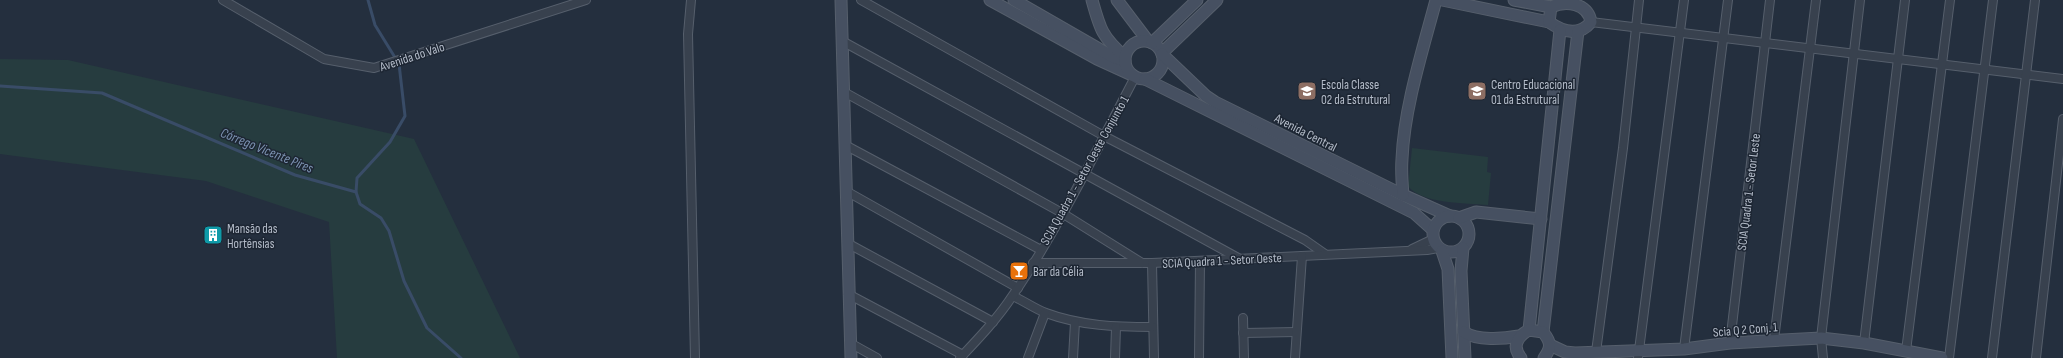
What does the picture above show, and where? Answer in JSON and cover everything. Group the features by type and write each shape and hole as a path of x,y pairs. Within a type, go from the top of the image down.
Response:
{"street":[{"name":"Avenida do Valo","path":"223,0 324,59 374,68 586,0"},
{"path":"691,0 688,34 695,358"},
{"path":"841,0 848,294 851,358"},
{"path":"862,0 1104,136 1305,240 1325,254"},
{"name":"Avenida Central","path":"990,0 1097,59 1137,77 1414,213 1437,242"},
{"path":"1014,0 1113,57 1125,59"},
{"path":"1092,0 1100,27 1109,43 1125,59"},
{"path":"1116,0 1150,42 1162,53"},
{"path":"1197,0 1150,42 1140,42 1133,45 1128,50 1125,59 1126,66 1137,77 1152,78 1162,68 1162,53 1217,0"},
{"path":"1403,196 1402,159 1405,130 1419,65 1436,0"},
{"path":"1442,0 1549,22 1560,30 1578,31 1586,28 1591,22 1590,15 1585,8 1579,5 1564,3 1556,4 1551,7 1514,0"},
{"path":"1596,352 1623,148 1638,0"},
{"path":"1638,354 1684,0"},
{"path":"1684,349 1728,0"},
{"name":"SCIA Quadra 1 - Setor Leste","path":"1730,343 1770,0"},
{"path":"1774,340 1816,0"},
{"path":"1823,358 1821,338 1860,0"},
{"path":"1864,343 1905,0"},
{"path":"1906,351 1950,0"},
{"path":"1949,358 1992,0"},
{"path":"1992,358 2035,0"},
{"path":"1549,22 1551,7"},
{"path":"1591,22 1897,57 2063,79"},
{"path":"1093,45 1100,27"},
{"path":"1465,353 1470,342 1509,343 1517,340 1529,330 1560,30"},
{"path":"1544,358 1550,350 1549,340 1543,332 1578,31"},
{"path":"842,41 1083,175 1240,259"},
{"name":"Avenida Central","path":"1162,53 1206,96 1215,102 1403,196 1455,217"},
{"name":"SCIA Quadra 1 - Setor Oeste Conjunto 1","path":"962,357 993,322 1013,296 1034,263 1137,77"},
{"path":"844,92 1062,213 1142,263"},
{"path":"2036,358 2063,119"},
{"path":"845,145 1040,250"},
{"path":"846,191 1018,288"},
{"path":"1452,358 1448,269 1437,242 1436,223 1442,218 1455,217 1476,212 1541,219"},
{"path":"1455,217 1463,221 1469,232 1468,241 1463,248 1461,271 1465,353"},
{"path":"1437,242 1450,253 1463,248"},
{"name":"SCIA Quadra 1 - Setor Oeste","path":"1034,263 1152,263 1302,256 1410,250 1437,242"},
{"path":"847,243 993,322"},
{"path":"1295,358 1302,256"},
{"path":"1199,358 1200,261"},
{"path":"1152,263 1154,358"},
{"path":"848,294 962,357"},
{"path":"1013,296 1044,313 1075,322 1116,327 1153,326"},
{"path":"1028,357 1044,313"},
{"path":"1242,318 1244,358"},
{"path":"1073,358 1075,322"},
{"path":"1115,358 1116,327"},
{"path":"1529,330 1543,332"},
{"path":"1243,333 1296,332"},
{"path":"1464,332 1470,337 1509,338 1517,340"},
{"name":"Scia Q 2 Conj. 1","path":"1550,345 1565,352 1638,354 1730,343 1821,338 1864,343 1942,358"},
{"path":"1517,340 1521,358"},
{"path":"850,343 877,358"}],"green space":[{"path":"0,59 68,60 414,139 520,358 337,358 329,222 206,181 0,154"},
{"path":"1412,148 1488,157 1487,172 1491,173 1488,205 1445,202 1423,196 1415,192 1408,186"}],"waterway":[{"path":"368,0 375,25 399,64 405,116 390,142 357,178 356,192 360,204 381,218 389,231 404,281 427,328 461,358"},
{"name":"Córrego Vicente Pires","path":"0,86 102,93 295,175 356,192"}],"place":[{"name":"Escola Classe 02 da Estrutural","path":"1307,91"},
{"name":"Centro Educacional 01 da Estrutural","path":"1477,91"},
{"name":"Mansão das Hortênsias","path":"213,235"},
{"name":"Bar da Célia","path":"1019,271"}]}
